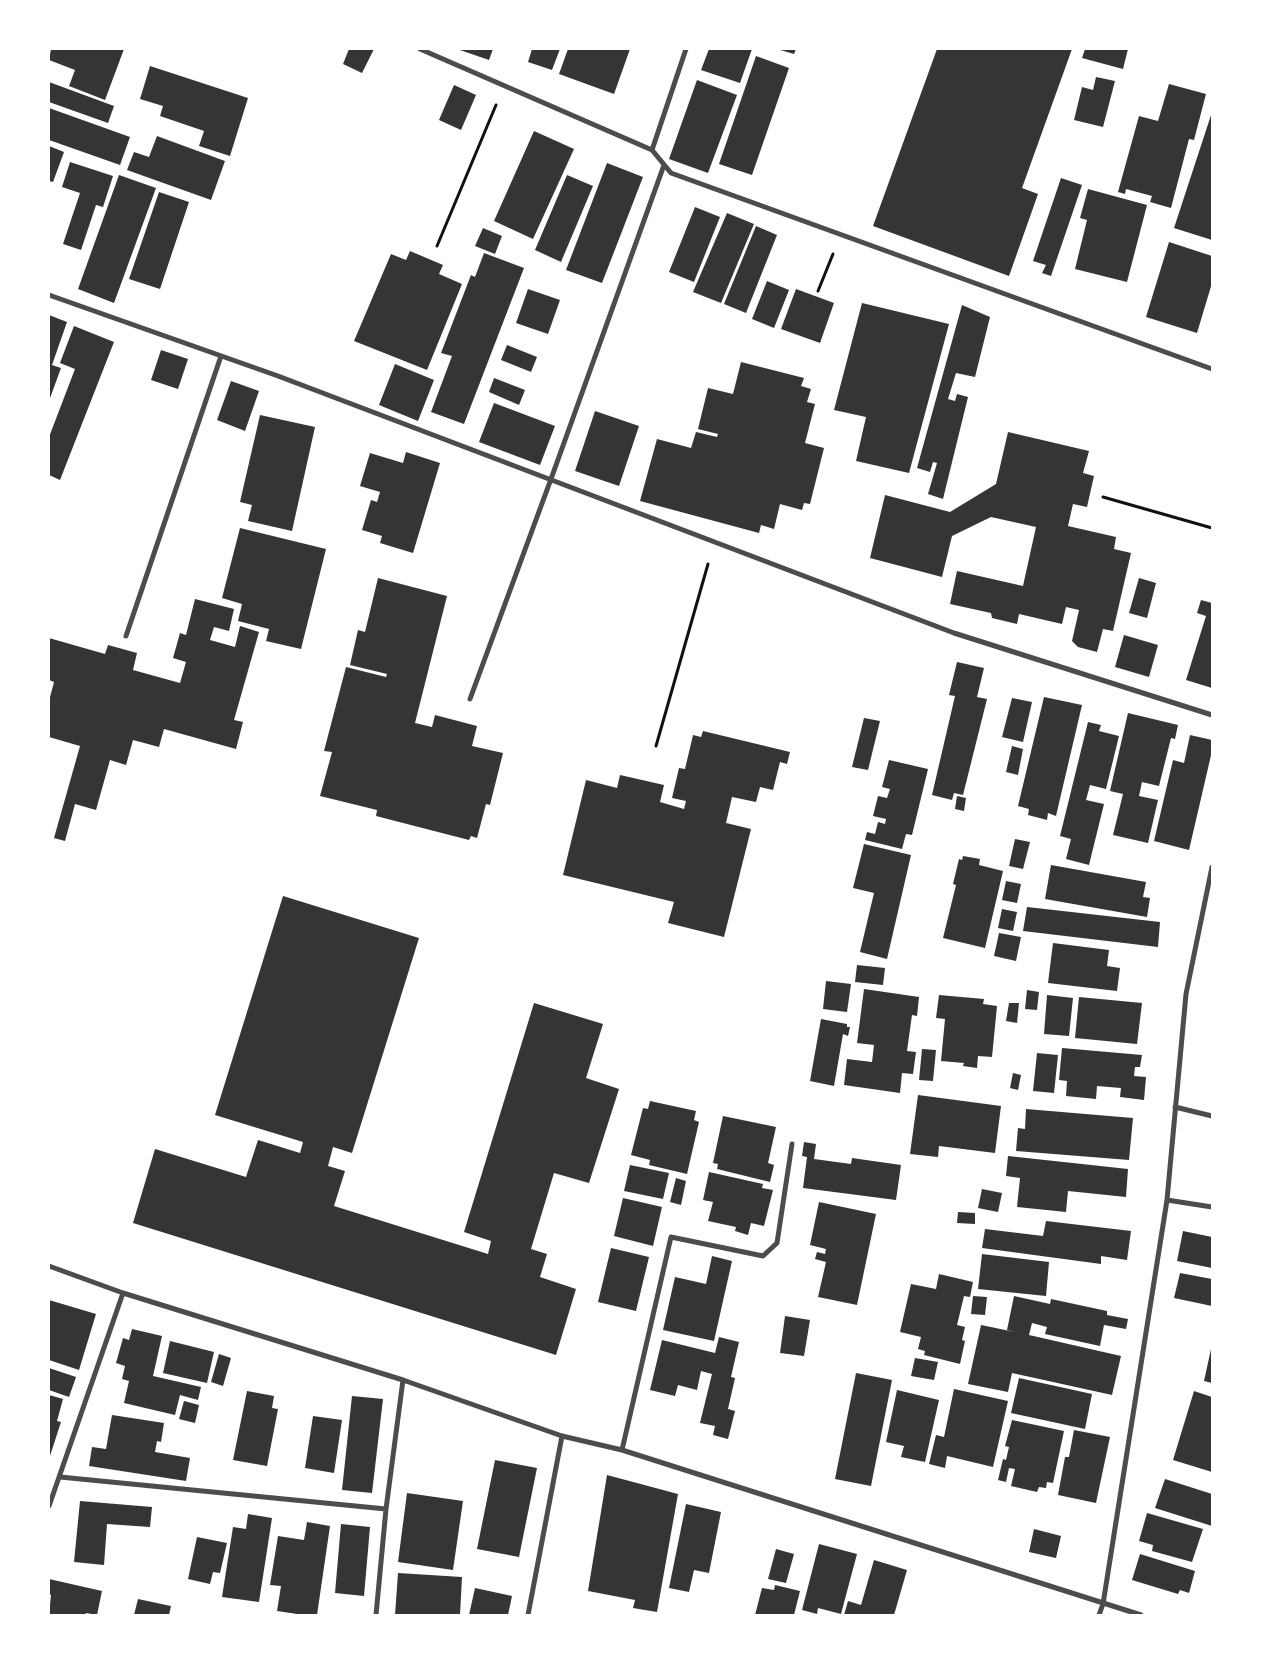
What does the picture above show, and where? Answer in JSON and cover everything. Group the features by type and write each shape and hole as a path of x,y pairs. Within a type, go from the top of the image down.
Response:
{"street":[{"path":"420,49 652,150 671,173 1212,369"},
{"path":"652,150 686,49"},
{"path":"470,699 664,164"},
{"path":"49,295 221,356 551,479 954,633 1212,715"},
{"path":"126,636 221,356"},
{"path":"1099,1615 1103,1604 1167,1200 1186,994 1212,867"},
{"path":"1175,1107 1212,1116"},
{"path":"622,1450 671,1237 763,1256 777,1243 792,1144"},
{"path":"1167,1200 1212,1207"},
{"path":"49,1266 124,1292 403,1380 562,1436 622,1450 1141,1615"},
{"path":"49,1506 124,1292"},
{"path":"376,1615 386,1509 403,1380"},
{"path":"528,1615 562,1436"},
{"path":"60,1477 386,1509"}],"path":[{"path":"437,246 504,86"},
{"path":"818,291 841,235"},
{"path":"1103,497 1212,528"},
{"path":"656,746 715,542"}],"building":[{"path":"51,49 124,49 105,100 69,86 75,70 49,60"},
{"path":"349,49 374,49 362,73 343,64"},
{"path":"457,49 493,49 489,60"},
{"path":"532,49 560,49 552,70 528,62"},
{"path":"568,49 630,49 614,94 559,74"},
{"path":"709,49 752,49 740,83 701,70"},
{"path":"777,49 796,49 794,54"},
{"path":"937,49 1072,49 1022,188 1038,194 1009,276 873,226"},
{"path":"1085,49 1128,49 1123,69 1082,58"},
{"path":"756,56 789,68 752,175 719,164"},
{"path":"150,66 248,98 230,156 199,146 204,131 160,116 163,106 140,99"},
{"path":"1096,77 1115,81 1103,127 1074,120 1082,87 1093,90"},
{"path":"697,80 737,95 708,173 669,159"},
{"path":"49,82 114,106 108,123 49,102"},
{"path":"1169,84 1206,94 1194,140 1189,139 1171,208 1150,202 1152,196 1126,189 1125,194 1118,192 1139,116 1158,121"},
{"path":"454,85 476,95 461,130 439,120"},
{"path":"49,108 130,137 120,165 49,140"},
{"path":"1212,112 1212,240 1174,228"},
{"path":"534,131 574,149 533,239 494,221"},
{"path":"157,136 225,161 211,200 127,170 134,152 149,157"},
{"path":"49,146 64,152 53,182 49,181"},
{"path":"70,162 113,176 103,207 96,205 81,250 63,244 80,193 62,187"},
{"path":"607,163 643,177 602,283 566,270"},
{"path":"119,175 156,188 114,303 78,289"},
{"path":"567,175 593,186 561,262 535,250"},
{"path":"1061,178 1082,185 1051,276 1042,273 1046,265 1033,261"},
{"path":"1088,189 1147,205 1127,282 1075,269 1087,220 1080,218"},
{"path":"159,192 189,202 160,289 129,279"},
{"path":"695,207 720,217 694,282 669,272"},
{"path":"727,213 754,224 721,303 693,292"},
{"path":"756,226 777,235 746,313 724,304"},
{"path":"483,228 502,236 495,254 475,246"},
{"path":"1169,242 1212,256 1212,283 1197,333 1146,317"},
{"path":"410,251 443,265 439,274 462,284 427,370 354,341 391,254 406,260"},
{"path":"484,253 524,268 464,424 431,412 452,356 441,353 471,275 475,277"},
{"path":"767,281 789,290 774,328 752,319"},
{"path":"528,289 560,300 548,334 516,323"},
{"path":"796,289 834,303 820,343 781,329"},
{"path":"862,303 949,324 909,473 856,461 866,417 834,410"},
{"path":"962,305 990,317 975,377 956,373 948,399 955,401 957,394 968,397 943,499 928,494 937,463 933,462 930,472 917,468"},
{"path":"49,315 67,322 52,365 61,368 49,401"},
{"path":"74,326 114,342 60,480 49,475 49,437 75,369 60,363"},
{"path":"507,345 537,357 531,372 501,360"},
{"path":"161,350 188,359 178,389 151,380"},
{"path":"741,362 804,378 801,386 811,389 807,402 815,404 805,443 824,448 810,504 804,503 802,510 780,504 774,529 761,525 759,533 640,501 657,439 691,448 696,432 717,437 718,434 698,429 708,388 733,394"},
{"path":"395,364 434,380 418,421 379,405"},
{"path":"494,378 525,390 519,405 489,392"},
{"path":"231,381 259,391 245,431 217,420"},
{"path":"494,403 555,426 540,465 479,442"},
{"path":"595,411 639,426 619,486 575,471"},
{"path":"260,415 315,427 292,531 248,521 252,505 240,502"},
{"path":"1008,432 1089,451 1083,473 1094,476 1087,507 1073,504 1068,526 1116,537 1114,549 1131,553 1113,631 1103,629 1097,652 1078,647 1072,641 1079,610 1066,607 1062,624 1019,614 1017,624 992,618 991,613 950,604 957,571 1023,586 1036,527 991,517 952,536 942,577 870,558 885,495 950,512 996,484"},
{"path":"406,452 440,463 413,553 380,543 382,536 362,530 371,500 377,502 380,492 360,486 370,453 403,463"},
{"path":"240,528 326,549 301,649 266,641 269,629 238,621 242,604 222,598"},
{"path":"378,578 447,596 415,723 432,727 435,715 477,726 472,746 503,753 490,805 486,804 477,838 471,836 469,840 376,816 377,810 320,796 332,752 324,751 346,667 386,677 387,674 350,665 358,630 365,632"},
{"path":"1139,578 1156,583 1147,618 1129,613"},
{"path":"195,599 234,609 229,631 214,627 210,640 235,647 240,626 259,632 234,720 243,722 236,749 164,729 159,747 133,740 126,765 110,760 96,810 75,804 65,841 54,838 80,746 49,737 49,701 54,682 49,680 49,638 105,654 108,645 137,653 133,670 180,683 186,662 173,658 180,633 186,635"},
{"path":"1201,600 1212,603 1212,688 1186,680 1206,616 1197,613"},
{"path":"1124,635 1158,645 1149,677 1115,667"},
{"path":"957,662 984,668 977,697 987,699 963,795 954,793 952,800 932,795 955,696 949,695"},
{"path":"1044,697 1082,705 1056,816 1048,813 1047,820 1028,815 1029,809 1018,806"},
{"path":"1012,698 1032,702 1023,742 1002,737"},
{"path":"1128,713 1178,725 1175,739 1171,738 1159,786 1142,782 1139,796 1158,800 1148,843 1113,835 1123,794 1110,791"},
{"path":"864,718 880,721 868,770 852,767"},
{"path":"1088,722 1101,725 1099,731 1119,736 1106,789 1090,785 1086,800 1104,804 1089,865 1066,859 1071,839 1060,836"},
{"path":"703,731 790,752 787,764 780,762 773,790 760,787 756,802 732,797 726,823 751,829 724,937 668,923 674,902 563,875 586,780 617,788 620,775 664,785 660,802 684,809 686,801 672,798 679,768 685,769 693,735 701,737"},
{"path":"1190,735 1212,740 1212,751 1189,850 1154,841 1173,760 1184,763"},
{"path":"1012,746 1023,749 1018,775 1006,772"},
{"path":"889,760 928,769 912,835 906,834 902,849 865,840 867,832 875,834 878,822 885,824 886,819 873,816 878,796 887,798 890,789 882,787"},
{"path":"957,796 966,798 964,811 955,809"},
{"path":"1015,839 1030,842 1023,869 1009,866"},
{"path":"864,844 911,855 887,959 860,952 874,893 853,888"},
{"path":"963,856 980,859 979,865 1003,871 985,948 943,938 956,885 953,884 959,859 962,860"},
{"path":"1051,865 1146,882 1143,897 1150,898 1147,917 1045,899"},
{"path":"1006,881 1021,884 1017,903 1002,900"},
{"path":"283,896 419,938 352,1153 333,1147 328,1166 345,1171 334,1206 488,1254 491,1241 464,1232 534,1003 603,1024 586,1078 619,1089 589,1183 554,1173 531,1249 547,1254 540,1277 576,1289 556,1355 133,1223 155,1149 246,1177 258,1140 300,1153 303,1142 215,1115"},
{"path":"1027,907 1160,922 1158,947 1023,931"},
{"path":"1002,909 1017,912 1013,931 998,928"},
{"path":"999,933 1021,937 1016,961 994,956"},
{"path":"1053,943 1109,950 1107,966 1120,968 1117,991 1048,983"},
{"path":"857,965 885,968 883,985 855,982"},
{"path":"826,981 851,984 847,1012 823,1009"},
{"path":"864,989 919,997 917,1016 912,1015 907,1051 916,1052 913,1074 902,1073 900,1093 844,1085 847,1059 872,1062 874,1045 857,1043"},
{"path":"1027,990 1039,992 1037,1010 1025,1009"},
{"path":"939,995 984,999 983,1004 997,1006 992,1057 978,1056 977,1068 963,1066 964,1063 941,1061 945,1019 936,1018"},
{"path":"1047,995 1073,998 1069,1036 1044,1034"},
{"path":"1079,997 1142,1003 1137,1044 1075,1038"},
{"path":"1009,1003 1019,1003 1017,1023 1006,1021"},
{"path":"821,1019 847,1024 847,1027 850,1027 848,1036 843,1034 834,1086 810,1081"},
{"path":"1062,1048 1142,1055 1140,1067 1135,1067 1134,1076 1146,1077 1144,1100 1120,1097 1121,1088 1097,1086 1096,1099 1066,1096 1067,1081 1059,1080"},
{"path":"922,1049 936,1050 933,1081 919,1080"},
{"path":"1037,1053 1058,1055 1054,1093 1033,1091"},
{"path":"1013,1073 1021,1075 1018,1090 1010,1088"},
{"path":"918,1095 1001,1106 995,1153 939,1146 938,1157 910,1154"},
{"path":"650,1101 696,1111 694,1120 699,1122 687,1174 649,1165 650,1160 631,1155 643,1108 648,1109"},
{"path":"1026,1109 1133,1118 1129,1160 1016,1151 1018,1128 1025,1129"},
{"path":"723,1116 776,1127 768,1163 774,1165 770,1182 717,1169 718,1164 713,1163"},
{"path":"804,1142 816,1144 814,1159 851,1164 852,1158 901,1165 896,1200 803,1188 807,1157 802,1156"},
{"path":"1008,1156 1128,1169 1126,1197 1068,1191 1066,1212 1017,1207 1020,1178 1006,1176"},
{"path":"630,1165 669,1173 663,1199 624,1191"},
{"path":"709,1172 763,1184 762,1188 773,1190 764,1226 751,1223 748,1235 735,1231 736,1227 708,1221 713,1202 703,1200"},
{"path":"676,1178 686,1181 681,1205 670,1202"},
{"path":"982,1189 1002,1193 998,1212 978,1208"},
{"path":"623,1198 662,1207 653,1246 614,1236"},
{"path":"819,1202 876,1214 857,1305 818,1297 826,1262 815,1259 817,1252 825,1254 826,1249 810,1245"},
{"path":"958,1212 975,1213 975,1224 957,1223"},
{"path":"1046,1221 1131,1231 1127,1260 1101,1256 1101,1264 982,1248 985,1229 1043,1236"},
{"path":"1183,1231 1212,1237 1212,1268 1177,1261"},
{"path":"611,1248 649,1257 636,1311 598,1302"},
{"path":"982,1254 1049,1262 1046,1296 978,1289"},
{"path":"712,1256 732,1261 714,1341 663,1330 675,1277 706,1284"},
{"path":"1180,1273 1212,1279 1212,1306 1174,1298"},
{"path":"939,1274 973,1282 970,1297 964,1296 957,1325 965,1327 962,1340 965,1341 960,1364 924,1355 925,1351 918,1349 921,1337 900,1332 911,1284 936,1289"},
{"path":"973,1296 987,1297 985,1315 971,1314"},
{"path":"1014,1296 1050,1304 1051,1299 1107,1311 1107,1315 1128,1319 1126,1329 1104,1325 1100,1346 1045,1334 1047,1327 1032,1323 1029,1335 1121,1356 1112,1395 1012,1373 1008,1392 968,1384 981,1325 1015,1332 1007,1330"},
{"path":"49,1300 96,1314 79,1370 49,1360"},
{"path":"785,1316 810,1320 804,1356 780,1353"},
{"path":"132,1329 162,1336 153,1376 201,1387 198,1400 180,1395 175,1415 124,1403 129,1381 122,1379 125,1366 116,1363 123,1338 129,1340"},
{"path":"719,1337 739,1342 731,1377 735,1378 728,1409 735,1411 728,1439 713,1435 715,1426 700,1423 712,1374 701,1371 697,1390 678,1385 675,1396 650,1390 662,1340 715,1353"},
{"path":"170,1341 214,1352 207,1383 163,1373"},
{"path":"1212,1349 1212,1383 1204,1381"},
{"path":"219,1354 231,1358 223,1386 211,1382"},
{"path":"915,1358 938,1362 934,1380 911,1376"},
{"path":"49,1368 76,1377 69,1397 49,1390"},
{"path":"856,1373 892,1380 871,1486 835,1479"},
{"path":"1019,1378 1092,1394 1085,1429 1011,1413"},
{"path":"954,1389 1008,1401 993,1467 947,1456 945,1468 929,1464 936,1435 944,1437"},
{"path":"897,1390 939,1400 925,1462 901,1457 904,1446 886,1442"},
{"path":"247,1391 274,1396 272,1408 278,1409 267,1466 233,1460"},
{"path":"1194,1391 1212,1397 1212,1472 1173,1460"},
{"path":"49,1395 63,1399 57,1421 61,1422 49,1459"},
{"path":"352,1396 383,1399 372,1493 342,1490"},
{"path":"184,1401 199,1405 195,1423 179,1419"},
{"path":"112,1415 164,1423 161,1442 157,1441 155,1452 190,1458 186,1481 89,1466 92,1447 106,1449"},
{"path":"313,1416 342,1420 334,1473 305,1468"},
{"path":"1012,1420 1064,1431 1053,1483 1047,1482 1046,1488 1039,1487 1037,1492 1011,1486 1015,1469 1009,1468 1006,1482 998,1480 1003,1459 1006,1460 1009,1447 1005,1446"},
{"path":"1074,1430 1110,1437 1096,1503 1058,1495 1065,1457 1069,1457"},
{"path":"495,1460 537,1468 519,1557 477,1549"},
{"path":"607,1475 678,1494 657,1612 633,1608 635,1600 588,1591"},
{"path":"1165,1479 1212,1494 1212,1526 1155,1508"},
{"path":"407,1493 463,1501 453,1570 398,1562"},
{"path":"80,1501 152,1507 150,1527 107,1524 104,1565 74,1562"},
{"path":"686,1504 721,1512 709,1573 694,1570 689,1592 669,1588"},
{"path":"1147,1513 1203,1529 1192,1562 1152,1551 1153,1545 1139,1541"},
{"path":"248,1514 272,1518 259,1602 222,1597 233,1527 246,1529"},
{"path":"307,1522 330,1526 317,1615 277,1611 281,1586 270,1585 278,1536 304,1540"},
{"path":"341,1524 370,1527 364,1596 335,1593"},
{"path":"1034,1529 1061,1536 1056,1558 1029,1552"},
{"path":"197,1537 227,1543 220,1573 213,1572 210,1584 188,1579"},
{"path":"819,1544 857,1554 841,1614 818,1608 817,1614 802,1610"},
{"path":"776,1549 794,1554 786,1583 768,1579"},
{"path":"1140,1554 1195,1571 1189,1593 1180,1590 1178,1594 1132,1580"},
{"path":"874,1560 907,1570 894,1615 844,1615 848,1601 861,1605"},
{"path":"398,1573 462,1577 460,1615 395,1615"},
{"path":"49,1579 102,1591 97,1615 86,1613 85,1615 49,1615 51,1595 49,1594"},
{"path":"775,1585 800,1591 794,1615 755,1615 762,1588 774,1590"},
{"path":"475,1588 512,1596 508,1615 469,1615"},
{"path":"138,1599 171,1606 169,1615 134,1615"}]}
